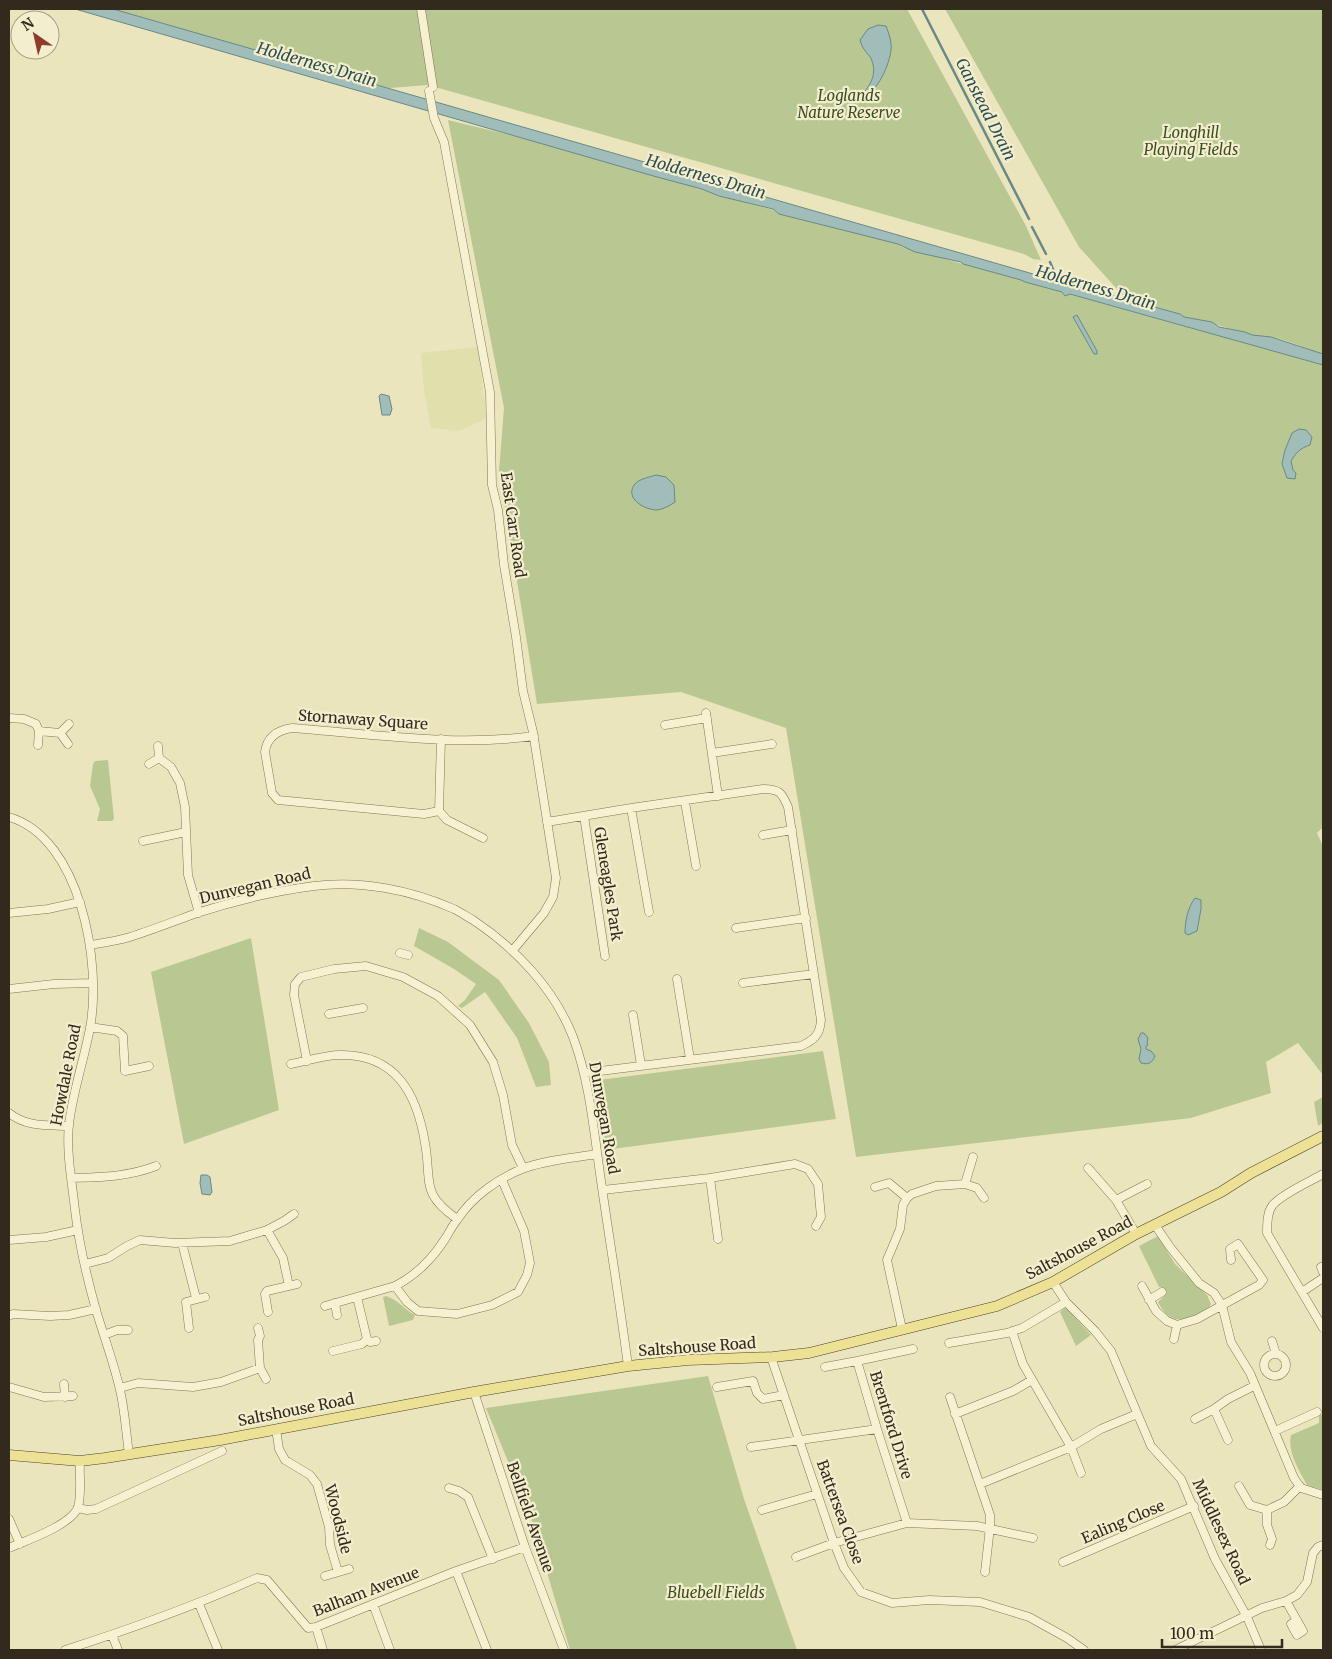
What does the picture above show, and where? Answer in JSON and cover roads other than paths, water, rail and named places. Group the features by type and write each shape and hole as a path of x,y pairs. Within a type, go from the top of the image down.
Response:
{"main road":[{"name":"Saltshouse Road","path":"9,1455 80,1461 276,1429 474,1392 628,1366 688,1360 771,1357 809,1352 996,1306 1053,1282 1136,1234 1221,1192 1251,1173 1323,1136"}],"street":[{"name":"East Carr Road","path":"421,9 434,118 444,142 490,392 492,486 498,510 504,565 523,691 534,736 556,878 553,896 544,912 513,950"},
{"path":"666,725 706,716 718,796"},
{"path":"9,718 24,719 36,724 39,731 38,745"},
{"path":"60,733 69,724"},
{"name":"Stornaway Square","path":"439,811 424,814 278,800 272,793 265,752 268,742 272,736 284,729 292,728 441,739 504,740 534,736"},
{"path":"39,731 60,733 68,744"},
{"path":"441,739 439,811 446,820 480,833"},
{"path":"712,753 772,744"},
{"path":"158,746 159,758 171,767 180,783 185,807 188,876 199,913"},
{"path":"149,764 159,758"},
{"name":"Gleneagles Park","path":"547,822 631,808 773,789 782,794 788,807 822,1020 820,1029 813,1040 801,1046 584,1073"},
{"path":"685,802 696,866"},
{"path":"631,808 650,912"},
{"name":"Gleneagles Park","path":"584,816 605,956"},
{"name":"Howdale Road","path":"9,817 31,827 53,849 68,872 80,902 90,945 92,983 90,1028 72,1104 69,1126 72,1178 78,1230 96,1309 120,1388 129,1454"},
{"path":"763,835 792,830"},
{"path":"143,841 186,832"},
{"name":"Dunvegan Road","path":"90,945 128,938 199,913 280,892 316,886 352,884 383,888 426,899 456,910 513,950 536,975 560,1011 572,1035 584,1073 619,1294 628,1366"},
{"path":"9,913 80,902"},
{"path":"736,928 806,918"},
{"path":"307,1061 294,995 295,984 301,977 334,968 366,966 404,977 438,996 470,1025 493,1062 503,1095 512,1145 523,1168"},
{"path":"743,983 814,974"},
{"path":"677,979 690,1059"},
{"path":"9,988 92,983"},
{"path":"329,1014 362,1008"},
{"path":"633,1015 641,1065"},
{"path":"90,1028 117,1031 122,1036 125,1071 149,1066"},
{"path":"291,1064 338,1055 355,1056 379,1063 399,1079 411,1093 418,1111 426,1143 429,1187 433,1198 457,1219"},
{"path":"9,1112 17,1120 28,1124 69,1126"},
{"path":"325,1306 395,1286 405,1281 428,1260 445,1239 457,1219 480,1194 523,1168 597,1154"},
{"path":"965,1184 973,1157"},
{"path":"603,1190 710,1178 795,1164 808,1169 818,1184 821,1217 816,1226"},
{"path":"72,1178 116,1177 156,1166"},
{"path":"1100,1167 1090,1171 1116,1200 1136,1234"},
{"path":"1323,1174 1284,1196 1272,1206 1267,1221 1267,1233 1323,1328"},
{"path":"710,1178 718,1239"},
{"path":"395,1286 406,1302 418,1311 429,1313 457,1314 492,1305 518,1292 528,1275 530,1263 524,1231 502,1180"},
{"path":"874,1187 889,1183 907,1198"},
{"path":"902,1329 887,1260 900,1229 903,1205 907,1198 912,1194 936,1186 965,1184 977,1188 984,1198"},
{"path":"1116,1200 1142,1184"},
{"path":"86,1264 108,1258 140,1240 182,1243 230,1240 266,1230 294,1214"},
{"path":"1155,1224 1170,1248 1199,1283 1214,1293 1222,1305 1231,1342 1250,1373 1294,1478 1301,1488 1323,1495"},
{"path":"9,1240 46,1237 78,1230"},
{"path":"266,1230 283,1258 288,1286"},
{"path":"182,1243 196,1298"},
{"path":"1142,1286 1156,1311 1167,1321 1177,1325 1197,1320 1259,1285 1263,1280 1238,1244 1230,1249 1231,1260"},
{"path":"1302,1292 1323,1278"},
{"name":"Middlesex Road","path":"1053,1282 1066,1302 1095,1331 1111,1351 1151,1446 1181,1478 1216,1559 1247,1617 1262,1650"},
{"path":"268,1312 265,1294 267,1291 297,1284"},
{"path":"1149,1300 1162,1292"},
{"path":"189,1328 186,1302 205,1297"},
{"path":"357,1297 366,1339 370,1342 376,1341"},
{"path":"949,1343 1022,1328 1066,1302"},
{"path":"335,1303 337,1315"},
{"path":"9,1316 13,1314 69,1315 96,1309"},
{"path":"1174,1339 1177,1325"},
{"path":"258,1328 260,1336 260,1368 266,1378"},
{"path":"104,1334 117,1330 128,1330"},
{"path":"1012,1331 1023,1364 1071,1448 1081,1474"},
{"path":"333,1352 362,1344 366,1339"},
{"path":"1272,1341 1276,1354 1282,1357 1286,1363 1283,1373 1273,1376 1265,1368 1267,1359 1276,1354"},
{"name":"Brentford Drive","path":"907,1523 876,1429 857,1361 913,1349"},
{"name":"Battersea Close","path":"771,1357 834,1543 844,1568 861,1592 892,1603 929,1600 980,1602 1029,1617 1067,1638 1084,1650"},
{"path":"825,1367 857,1361"},
{"path":"120,1388 138,1383 194,1387 221,1382 260,1368"},
{"path":"1250,1373 1265,1368"},
{"path":"955,1414 1013,1391 1032,1380"},
{"path":"717,1387 752,1381 757,1393 763,1399 784,1395"},
{"path":"9,1387 44,1398 69,1396 64,1384"},
{"path":"1195,1419 1214,1409 1228,1398 1254,1386"},
{"name":"Bellfield Avenue","path":"474,1392 525,1547 564,1650"},
{"path":"950,1397 990,1515 985,1572"},
{"path":"1214,1409 1228,1440"},
{"path":"1275,1431 1317,1412"},
{"path":"980,1484 1071,1448 1101,1429 1137,1414"},
{"name":"Woodside","path":"276,1429 279,1449 285,1460 310,1475 317,1484 330,1527 330,1545 338,1572"},
{"path":"751,1447 876,1429"},
{"path":"78,1508 87,1510 96,1508 222,1451"},
{"path":"9,1548 59,1525 78,1508 80,1461"},
{"path":"1239,1486 1250,1505 1267,1510 1284,1502 1300,1486"},
{"path":"449,1488 459,1491 468,1497 493,1559"},
{"path":"762,1510 817,1494"},
{"name":"Ealing Close","path":"1063,1562 1194,1506"},
{"path":"1267,1510 1267,1525 1272,1539 1270,1545"},
{"path":"9,1519 20,1544"},
{"path":"796,1557 834,1543 907,1523 990,1527 1033,1538"},
{"path":"1175,1650 1247,1617 1262,1608 1286,1602 1297,1595 1307,1582 1313,1553 1318,1547 1323,1545"},
{"name":"Balham Avenue","path":"66,1650 74,1649 199,1604 257,1578 267,1580 308,1628 316,1627 456,1571 525,1547"},
{"name":"Woodside","path":"325,1576 349,1569"},
{"path":"456,1571 487,1650"},
{"path":"1286,1602 1297,1620"},
{"path":"199,1604 218,1650"},
{"path":"372,1604 390,1650"},
{"path":"316,1627 323,1650"},
{"path":"112,1635 118,1650"}],"water":[{"path":"75,9 113,9 1054,280 1056,279 1053,272 1055,271 1059,281 1180,314 1184,317 1212,322 1219,327 1252,335 1271,337 1323,354 1323,365 1070,294 1065,296 1062,292 961,262 915,252 898,244 779,214 773,209 719,196 702,189"},
{"path":"878,25 886,26 891,44 890,56 878,84 868,94 863,96 872,80 874,71 871,59 860,40 868,29"},
{"path":"1077,315 1097,354 1094,354 1073,317"},
{"path":"381,394 389,396 392,409 390,415 382,415 379,396"},
{"path":"1299,429 1306,430 1312,437 1310,445 1299,451 1291,461 1293,470 1296,473 1295,479 1287,478 1282,464 1285,450 1292,433"},
{"path":"656,475 666,477 674,485 675,502 662,509 652,510 642,506 634,499 632,490 638,481"},
{"path":"1195,898 1201,900 1197,931 1188,935 1185,933 1186,919"},
{"path":"1141,1033 1144,1033 1148,1038 1146,1049 1155,1056 1148,1064 1141,1063 1139,1059 1141,1049 1138,1039"},
{"path":"201,1175 210,1177 212,1192 210,1195 202,1194"}],"waterway":[{"name":"Ganstead Drain","path":"922,9 1029,219"},
{"name":"Ganstead Drain","path":"1032,227 1046,254"},
{"name":"Ganstead Drain","path":"1050,262 1055,274"}],"water label":[{"name":"Holderness Drain","path":"317,64"},
{"name":"Holderness Drain","path":"706,176"},
{"name":"Holderness Drain","path":"1096,287"}],"park label":[{"name":"Loglands Nature Reserve","path":"849,104"},
{"name":"Longhill Playing Fields","path":"1191,142"},
{"name":"Bluebell Fields","path":"716,1593"}]}
